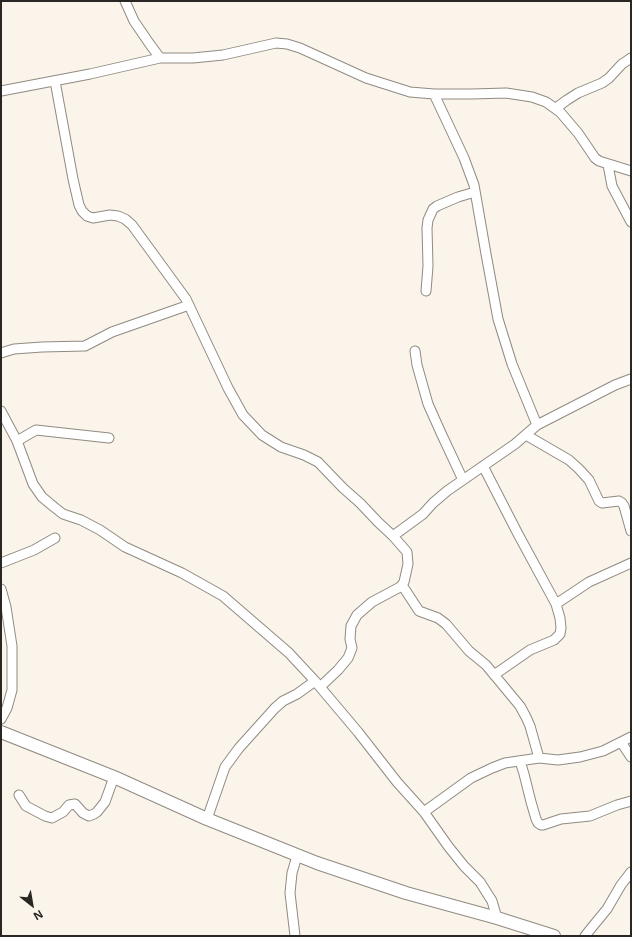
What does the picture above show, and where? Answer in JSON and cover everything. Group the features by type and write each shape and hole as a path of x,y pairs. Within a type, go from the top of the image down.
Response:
{"street":[{"path":"125,1 134,22 160,58"},
{"path":"1,91 90,74 160,58 193,58 223,55 276,43 287,44 300,48 366,78 410,92 434,94 506,93 532,97 546,102 560,112 578,133 599,162 631,171"},
{"path":"556,108 578,93 602,83 622,64 631,58"},
{"path":"55,80 73,179 82,212 93,218 110,215 118,216 125,219 132,225 186,299 228,388 243,415 262,435 268,439 318,462 342,488 360,503 393,536 407,552 407,570 404,582 402,585 372,602 357,615 351,626 350,639 352,648 348,658 338,670 317,684 284,701 275,708 239,748 225,767 207,819"},
{"path":"434,94 464,158 474,185 498,319 512,364 537,425"},
{"path":"608,165 612,186 631,222"},
{"path":"426,291 428,266 427,228 428,220 433,209 458,197 475,192"},
{"path":"1,353 14,349 85,346 112,332 189,305"},
{"path":"415,351 417,365 428,404 463,480"},
{"path":"393,536 423,514 447,491 515,444 537,425 615,385 631,379"},
{"path":"1,412 17,441 33,484 42,497 63,514 81,520 100,530 125,547 182,573 223,596 289,653 358,732 424,812 464,866 480,882 492,901 497,918"},
{"path":"17,441 36,430 109,438"},
{"path":"526,435 569,460 580,469 589,480 599,501 602,503 619,501 622,503 631,531"},
{"path":"483,466 556,604 561,628 560,634 554,640 530,650 494,675"},
{"path":"1,563 34,550 55,538"},
{"path":"556,604 589,582 631,563"},
{"path":"402,585 419,611 438,618 446,624 469,651 486,665 520,706 530,726 539,758"},
{"path":"1,589 6,607 12,646 12,690 4,706 1,720"},
{"path":"1,732 114,778 207,819 297,856 358,878 406,893 497,918 554,936"},
{"path":"424,812 471,778 505,763 539,758 558,760 580,757 603,750 631,737"},
{"path":"621,742 631,758"},
{"path":"520,761 536,819 538,823 543,825 561,819 590,816 631,801"},
{"path":"19,795 26,806 52,818 63,812 69,805 75,804 83,813 89,816 98,812 105,802 114,778"},
{"path":"295,936 290,893 292,873 297,856"},
{"path":"585,936 607,909 621,885 631,872"}]}
